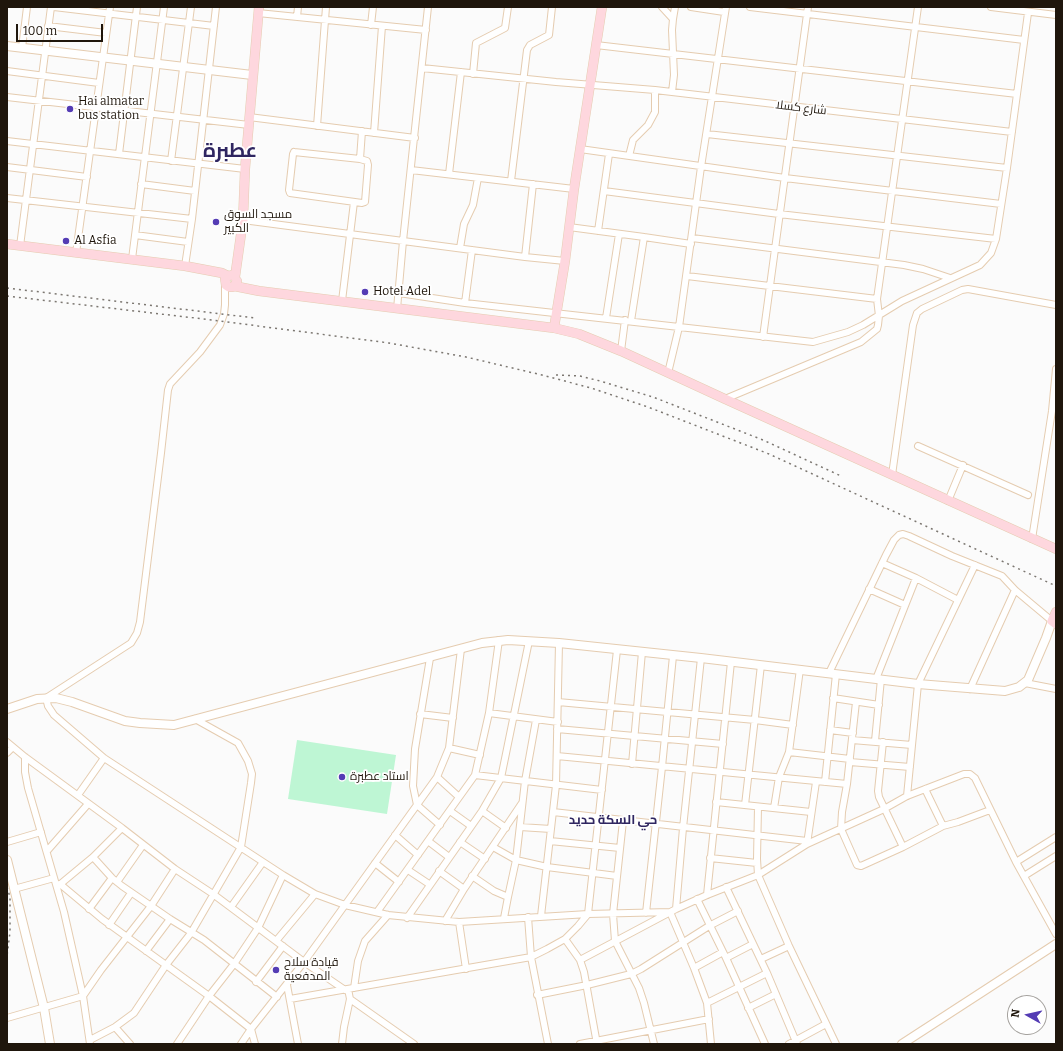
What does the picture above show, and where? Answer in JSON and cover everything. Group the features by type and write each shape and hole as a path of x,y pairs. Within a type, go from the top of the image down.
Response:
{"main road":[{"path":"554,328 602,7"},
{"path":"231,281 238,256 243,220 252,75 259,10"},
{"path":"7,244 185,266 207,271 248,289 554,328 579,334 621,351 725,400 1056,549"},
{"path":"1055,623 1056,612"}],"street":[{"path":"22,48 27,7"},
{"path":"20,246 51,7"},
{"path":"54,7 109,10 162,20 214,26"},
{"path":"119,154 137,7"},
{"path":"132,259 164,7"},
{"path":"171,161 191,7"},
{"path":"185,266 192,219 216,7"},
{"path":"297,17 298,7"},
{"path":"317,126 326,7"},
{"path":"371,25 373,7"},
{"path":"397,309 428,7"},
{"path":"473,74 476,43 505,28 508,7"},
{"path":"512,181 528,48 549,35 552,7"},
{"path":"662,7 673,19"},
{"path":"672,92 674,55 672,30 675,7"},
{"path":"668,373 680,327 701,167 725,10 691,7"},
{"path":"750,7 1024,40"},
{"path":"763,336 808,7"},
{"path":"725,400 861,342 877,329 879,316 877,300 918,7"},
{"path":"991,7 1028,13 1056,15"},
{"path":"76,253 109,10"},
{"path":"259,10 297,17 426,30"},
{"path":"399,293 557,313 816,341 848,332 879,316 902,301 983,262 991,253 996,239 1007,168 1028,13"},
{"path":"48,26 106,33"},
{"path":"374,133 382,26"},
{"path":"596,45 1017,94"},
{"path":"7,46 252,75"},
{"name":"شارع كسلا","path":"422,68 524,79 656,90 712,98 1012,132"},
{"path":"7,71 99,83"},
{"path":"449,174 461,72"},
{"path":"628,156 633,140 648,125 655,112 656,90"},
{"path":"7,97 124,112 203,120 249,121 317,126 415,138"},
{"path":"360,159 362,131"},
{"path":"706,134 1007,168"},
{"path":"7,141 245,169"},
{"path":"580,149 785,178 1001,204"},
{"path":"296,152 365,160 368,163 366,200 364,203 354,202 290,193 289,190 293,154 296,152"},
{"path":"598,231 609,154"},
{"path":"7,167 87,177"},
{"path":"411,170 574,189"},
{"path":"460,248 464,224 473,205 478,178"},
{"path":"141,184 195,191"},
{"path":"525,257 533,184"},
{"path":"604,191 779,214 996,239"},
{"path":"7,198 192,219"},
{"path":"342,301 354,202"},
{"path":"243,220 565,261"},
{"path":"569,227 644,237 774,248 883,262 923,269 950,278"},
{"path":"606,318 619,234"},
{"path":"135,235 188,242"},
{"path":"621,351 644,237"},
{"path":"465,302 472,250"},
{"path":"687,276 769,285 877,300"},
{"path":"46,698 131,643 137,633 140,622 162,453 168,390 170,384 200,352 220,325 224,314 231,281"},
{"path":"892,475 913,325 917,313 922,309 962,290 968,289 1056,305"},
{"path":"1032,539 1054,411 1056,369"},
{"path":"918,446 1028,494"},
{"path":"948,501 963,465"},
{"path":"8,710 37,699 56,698 72,702 125,721 174,724 499,640 559,643 800,669 833,673 918,684 1005,691 1019,687 1025,683 1030,676 1046,638 1055,623 1015,590 1002,576 903,534 899,535 894,540 869,589 833,673 833,698 825,782"},
{"path":"882,563 916,578 958,600"},
{"path":"907,796 918,684 974,565"},
{"path":"875,741 879,705 878,679 916,578"},
{"path":"869,589 906,605"},
{"path":"970,689 1015,590"},
{"path":"377,912 475,775 489,713 499,640"},
{"path":"406,918 482,811 501,778 529,641"},
{"path":"541,916 556,785 559,643"},
{"path":"241,1044 251,1029 304,962 438,777 449,748 461,649"},
{"path":"290,999 530,957 565,939 578,926 588,914 617,650"},
{"path":"632,764 642,652"},
{"path":"646,913 673,656"},
{"path":"430,658 420,714 412,775 413,791 417,805 440,825"},
{"path":"702,658 673,911 683,943 707,1002 711,1044"},
{"path":"706,895 731,662"},
{"path":"745,805 761,665"},
{"path":"774,808 779,777 789,752 800,669"},
{"path":"1025,683 1056,689"},
{"path":"46,698 48,706 54,716 104,758 283,875 315,894 345,905 406,918 459,922 541,916 673,911"},
{"path":"833,698 879,705"},
{"path":"558,702 696,714 793,725"},
{"path":"856,702 848,784 842,812 841,829 855,863 859,866 903,847 943,826 990,810"},
{"path":"489,713 536,720 558,726 608,733 665,740 723,744"},
{"path":"420,714 453,718"},
{"path":"59,885 83,996 90,1042 124,1022 134,1013 166,965 191,933 241,847 252,774 248,761 238,744 195,719"},
{"path":"504,918 516,860 525,781 536,720"},
{"path":"830,730 875,741 912,745"},
{"path":"7,742 175,869 213,894 304,962 349,989"},
{"path":"883,742 878,791 879,797 903,847"},
{"path":"7,753 13,747"},
{"path":"449,748 480,755"},
{"path":"789,752 881,765 910,767"},
{"path":"557,756 604,762 848,784"},
{"path":"25,757 25,772 28,788 54,878 59,885 251,1029 255,1044"},
{"path":"78,795 104,758"},
{"path":"580,960 697,899 758,875 807,842 841,829 884,809 907,796 964,774 970,774 975,778 1016,862 1056,934"},
{"path":"475,775 602,790"},
{"path":"438,777 460,797"},
{"path":"807,842 816,782"},
{"path":"925,789 943,826"},
{"path":"445,921 472,876 523,802"},
{"path":"716,802 811,812"},
{"path":"47,851 88,804"},
{"path":"758,807 758,875 789,946 836,1044"},
{"path":"450,811 471,826"},
{"path":"482,811 506,828"},
{"path":"553,812 807,842"},
{"path":"623,821 613,914 615,941 639,988 654,1044"},
{"path":"520,827 551,829"},
{"path":"59,885 92,857 122,828"},
{"path":"7,842 41,832"},
{"path":"395,835 418,855"},
{"path":"1016,862 1056,837"},
{"path":"428,841 449,857"},
{"path":"550,841 620,848"},
{"path":"460,842 485,859"},
{"path":"89,909 143,845"},
{"path":"493,847 516,860 547,867 617,876"},
{"path":"1024,876 1056,856"},
{"path":"92,857 115,880 132,893 191,933 204,940 277,997"},
{"path":"710,858 757,862"},
{"path":"7,860 44,1008 50,1044"},
{"path":"230,907 264,862"},
{"path":"375,863 399,882"},
{"path":"7,1018 83,996 101,970 151,906 175,869"},
{"path":"408,870 429,884"},
{"path":"439,871 464,889"},
{"path":"177,1044 209,996 234,964 258,928 283,875"},
{"path":"472,876 494,891 508,896"},
{"path":"14,889 54,878"},
{"path":"726,887 767,973 796,1042"},
{"path":"109,924 132,893"},
{"path":"276,941 315,894"},
{"path":"697,899 765,1044"},
{"path":"537,995 631,974 709,926 738,911"},
{"path":"342,1044 350,1000 349,989 365,941 388,915"},
{"path":"528,917 530,957 548,1044"},
{"path":"146,951 170,919"},
{"path":"459,922 466,969"},
{"path":"565,939 580,960 587,985 596,1043"},
{"path":"694,968 753,944"},
{"path":"902,1044 1056,944"},
{"path":"256,982 283,946"},
{"path":"761,960 789,946"},
{"path":"707,1002 739,988 767,973"},
{"path":"287,985 298,1044"},
{"path":"748,1008 776,994"},
{"path":"350,1000 414,1044"},
{"path":"580,1044 596,1043 651,1030 709,1019"},
{"path":"789,1044 796,1042 826,1024"},
{"path":"115,1027 130,1044"}],"green space":[{"path":"297,740 396,755 387,814 288,799"}],"railway":[{"path":"7,288 255,318"},
{"path":"7,296 212,320 389,343 466,357 591,388 648,407 769,454 1056,586"},
{"path":"556,375 580,376 653,397 763,440 841,476"},
{"path":"7,887 10,897 10,932 7,956"}],"place":[{"name":"Hai almatar bus station","path":"70,109"},
{"name":"مسجد السوق الكبير","path":"216,222"},
{"name":"Al Asfia","path":"66,241"},
{"name":"Hotel Adel","path":"365,292"},
{"name":"استاد عطبرة","path":"342,777"},
{"name":"قيادة سلاح المدفعية","path":"276,970"}],"district":[{"name":"عطبرة","path":"230,151"},
{"name":"حي السكة حديد","path":"613,820"}]}
